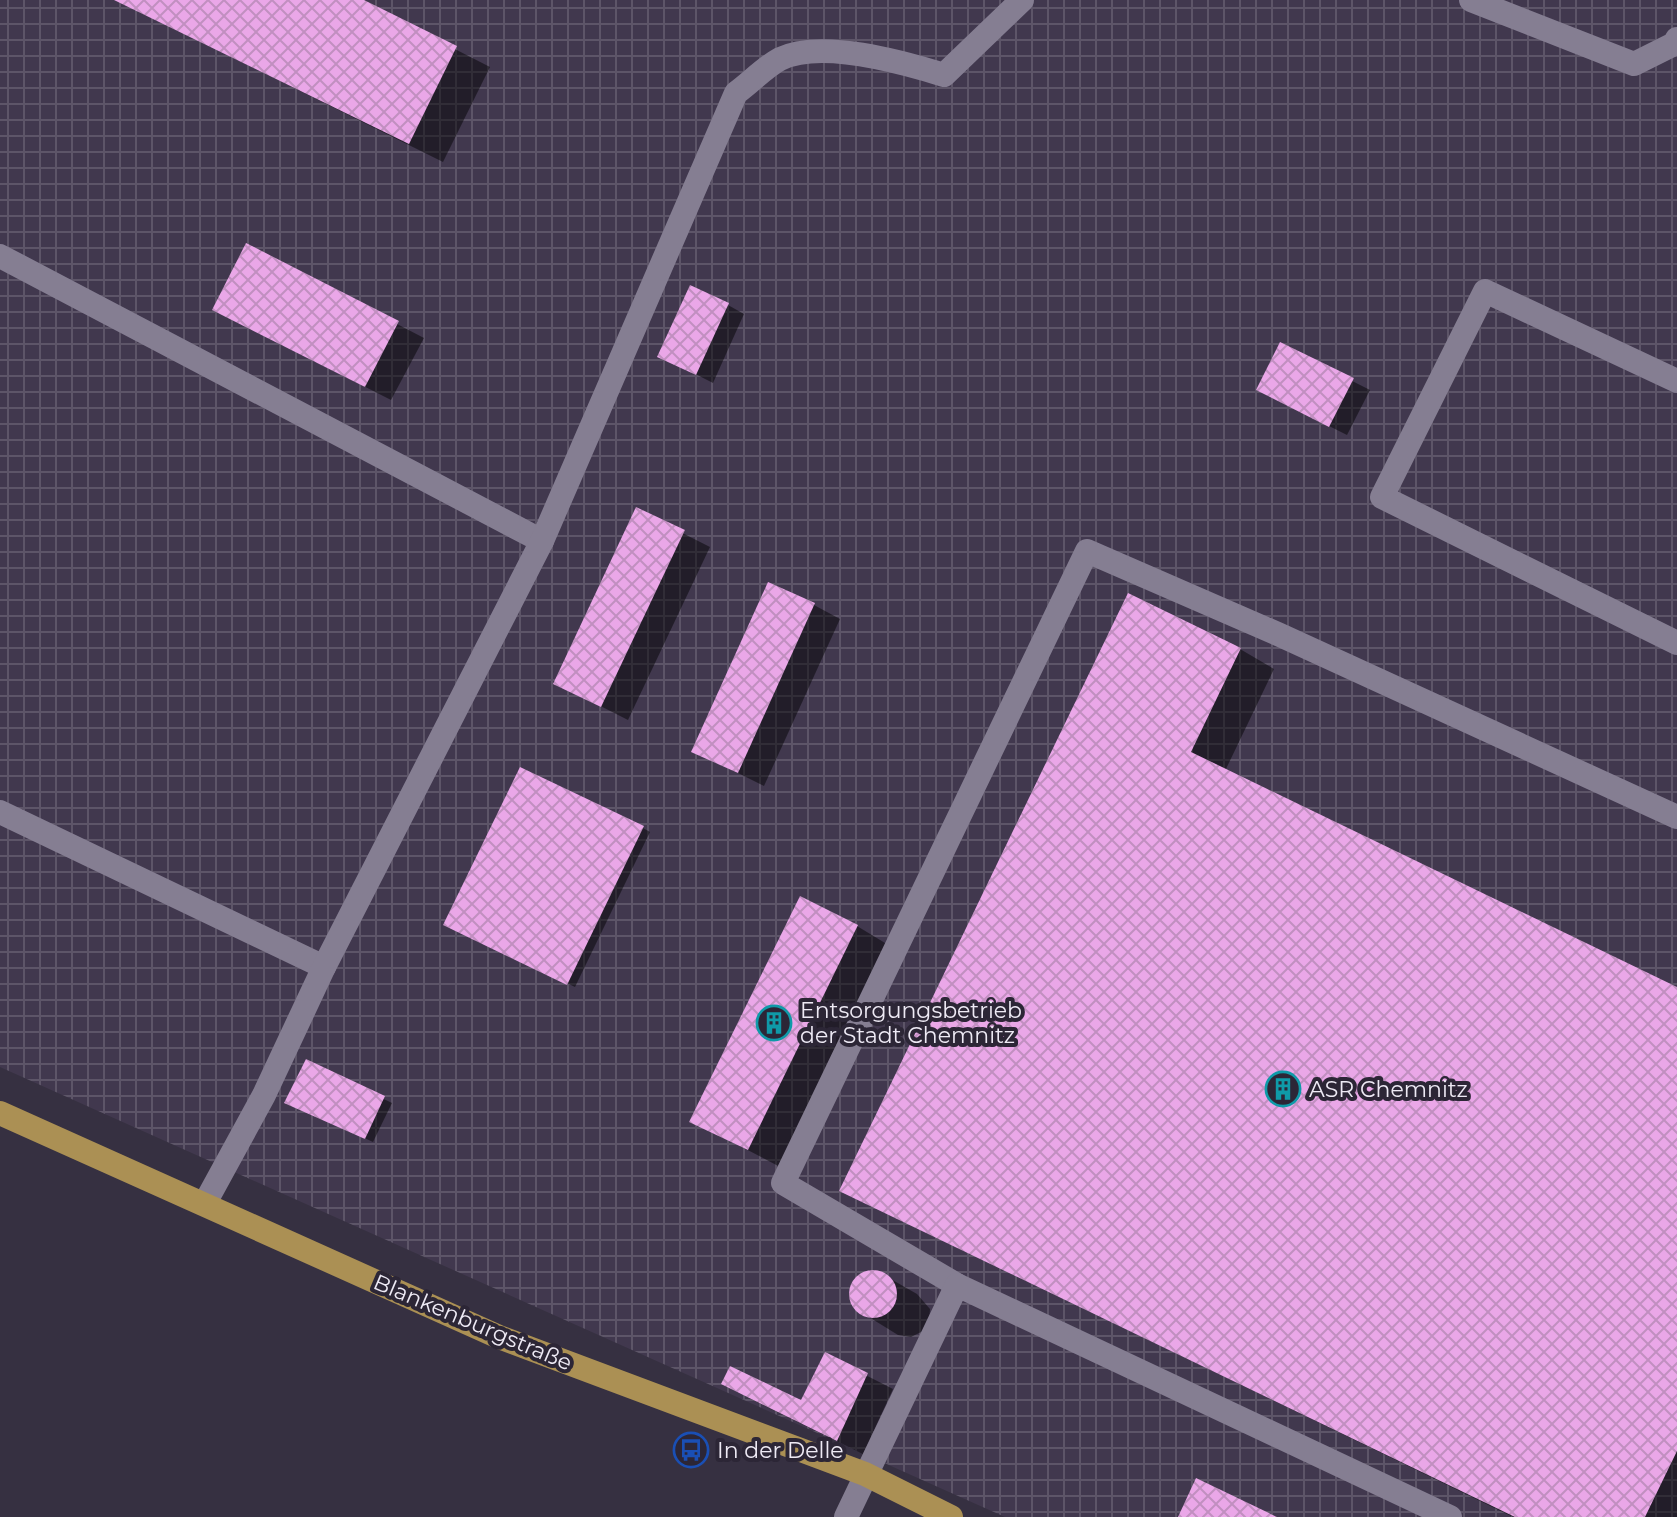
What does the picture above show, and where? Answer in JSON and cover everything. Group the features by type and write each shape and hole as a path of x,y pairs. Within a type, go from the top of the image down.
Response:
{"main road":[{"name":"Blankenburgstraße","path":"0,1113 499,1337 865,1474 951,1517"}],"street":[{"path":"205,1203 264,1095 324,967 542,541 736,93 781,59 834,51 890,59 944,75 1022,0"},
{"path":"1471,0 1634,64 1674,44 1677,39"},
{"path":"0,256 542,541"},
{"path":"1677,381 1485,291 1382,497 1677,643"},
{"path":"1450,1517 957,1285 783,1183 1087,551 1280,635 1677,817"},
{"path":"0,812 324,967"},
{"path":"846,1517 957,1285"}],"shaded area":[{"path":"0,0 1677,0 1677,1517 1005,1517 0,1067"}],"building":[{"path":"114,0 364,0 457,46 409,144"},
{"path":"246,243 399,321 365,387 212,310"},
{"path":"690,285 729,303 696,375 657,357"},
{"path":"1280,342 1354,378 1329,427 1256,390"},
{"path":"636,507 685,530 601,707 553,684"},
{"path":"768,582 815,603 738,773 691,752"},
{"name":"ASR Chemnitz","path":"1128,593 1241,648 1191,752 1677,987 1677,1451 1645,1517 1515,1517 839,1191"},
{"path":"520,767 644,826 567,985 443,925"},
{"name":"Entsorgungsbetrieb der Stadt Chemnitz","path":"800,896 858,925 748,1150 689,1122"},
{"path":"306,1059 385,1096 365,1139 284,1103"},
{"path":"873,1270 890,1277 897,1294 890,1311 873,1318 856,1311 849,1294 856,1277"},
{"path":"825,1352 868,1373 837,1441 721,1384 730,1366 801,1400"},
{"path":"1196,1478 1277,1517 1178,1517"}],"place":[{"name":"Entsorgungsbetrieb der Stadt Chemnitz","path":"774,1023"},
{"name":"ASR Chemnitz","path":"1283,1089"},
{"name":"In der Delle","path":"691,1450"}]}
